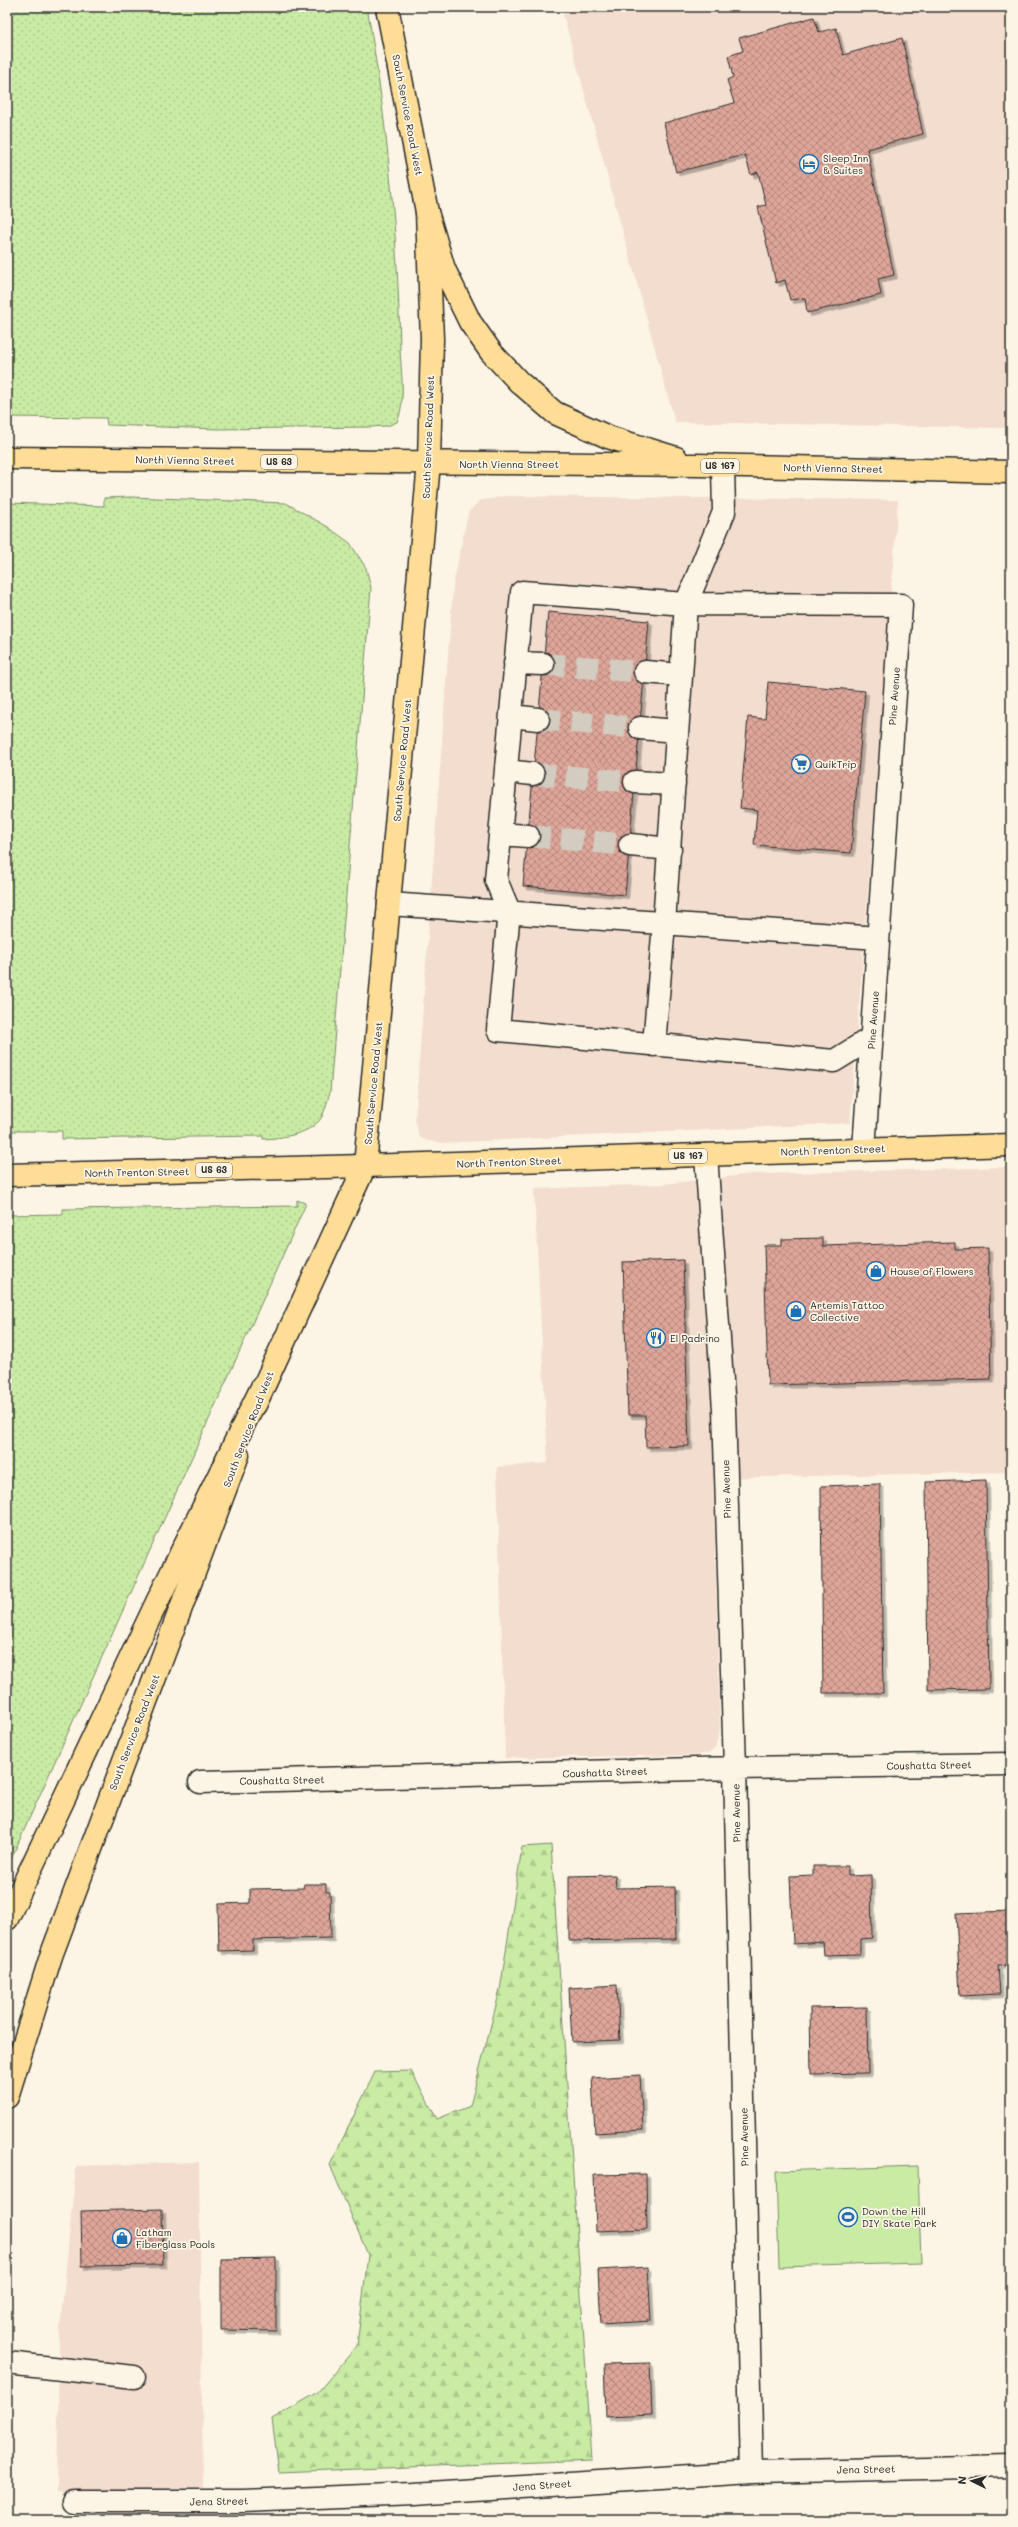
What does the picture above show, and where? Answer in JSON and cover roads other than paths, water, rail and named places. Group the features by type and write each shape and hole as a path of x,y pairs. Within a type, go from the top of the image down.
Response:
{"main road":[{"name":"South Service Road West","path":"7,2097 50,1956 205,1546 262,1387 365,1166 429,464 432,339 427,212 387,7"},
{"path":"427,212 444,269 470,322 492,352 519,382 556,413 588,428 608,437 697,465"},
{"name":"North Vienna Street","path":"7,458 429,464 697,465 1011,472"},
{"name":"North Trenton Street","path":"7,1174 63,1174 365,1166 1011,1145"},
{"path":"7,1919 157,1602 262,1387"}],"street":[{"path":"654,1045 670,849 686,604 724,512 723,466"},
{"path":"686,604 522,592 496,880 509,911 498,1030 834,1062 871,1038"},
{"name":"Pine Avenue","path":"686,604 901,605 864,1149"},
{"path":"516,663 542,664"},
{"path":"645,672 681,675"},
{"path":"511,716 538,719"},
{"path":"640,728 677,730"},
{"path":"506,772 533,774"},
{"path":"635,782 674,784"},
{"path":"500,834 528,836"},
{"path":"630,845 670,849"},
{"path":"389,904 509,911 878,938"},
{"name":"Pine Avenue","path":"706,1155 724,1409 735,1768 752,2472"},
{"name":"Coushatta Street","path":"200,1782 735,1768 1011,1764"},
{"path":"7,2363 134,2377"},
{"name":"Jena Street","path":"74,2501 243,2501 414,2494 752,2472 1011,2466"}],"tunnel":[{"path":"543,664 645,672"},
{"path":"538,719 640,728"},
{"path":"533,774 635,782"},
{"path":"528,836 630,845"}],"place":[{"name":"Sleep Inn & Suites","path":"809,164"},
{"name":"QuikTrip","path":"801,764"},
{"name":"House of Flowers","path":"876,1271"},
{"name":"Artemis Tattoo Collective","path":"796,1311"},
{"name":"El Padrino","path":"656,1338"},
{"name":"Down the Hill DIY Skate Park","path":"848,2217"},
{"name":"Latham Fiberglass Pools","path":"122,2238"}]}
